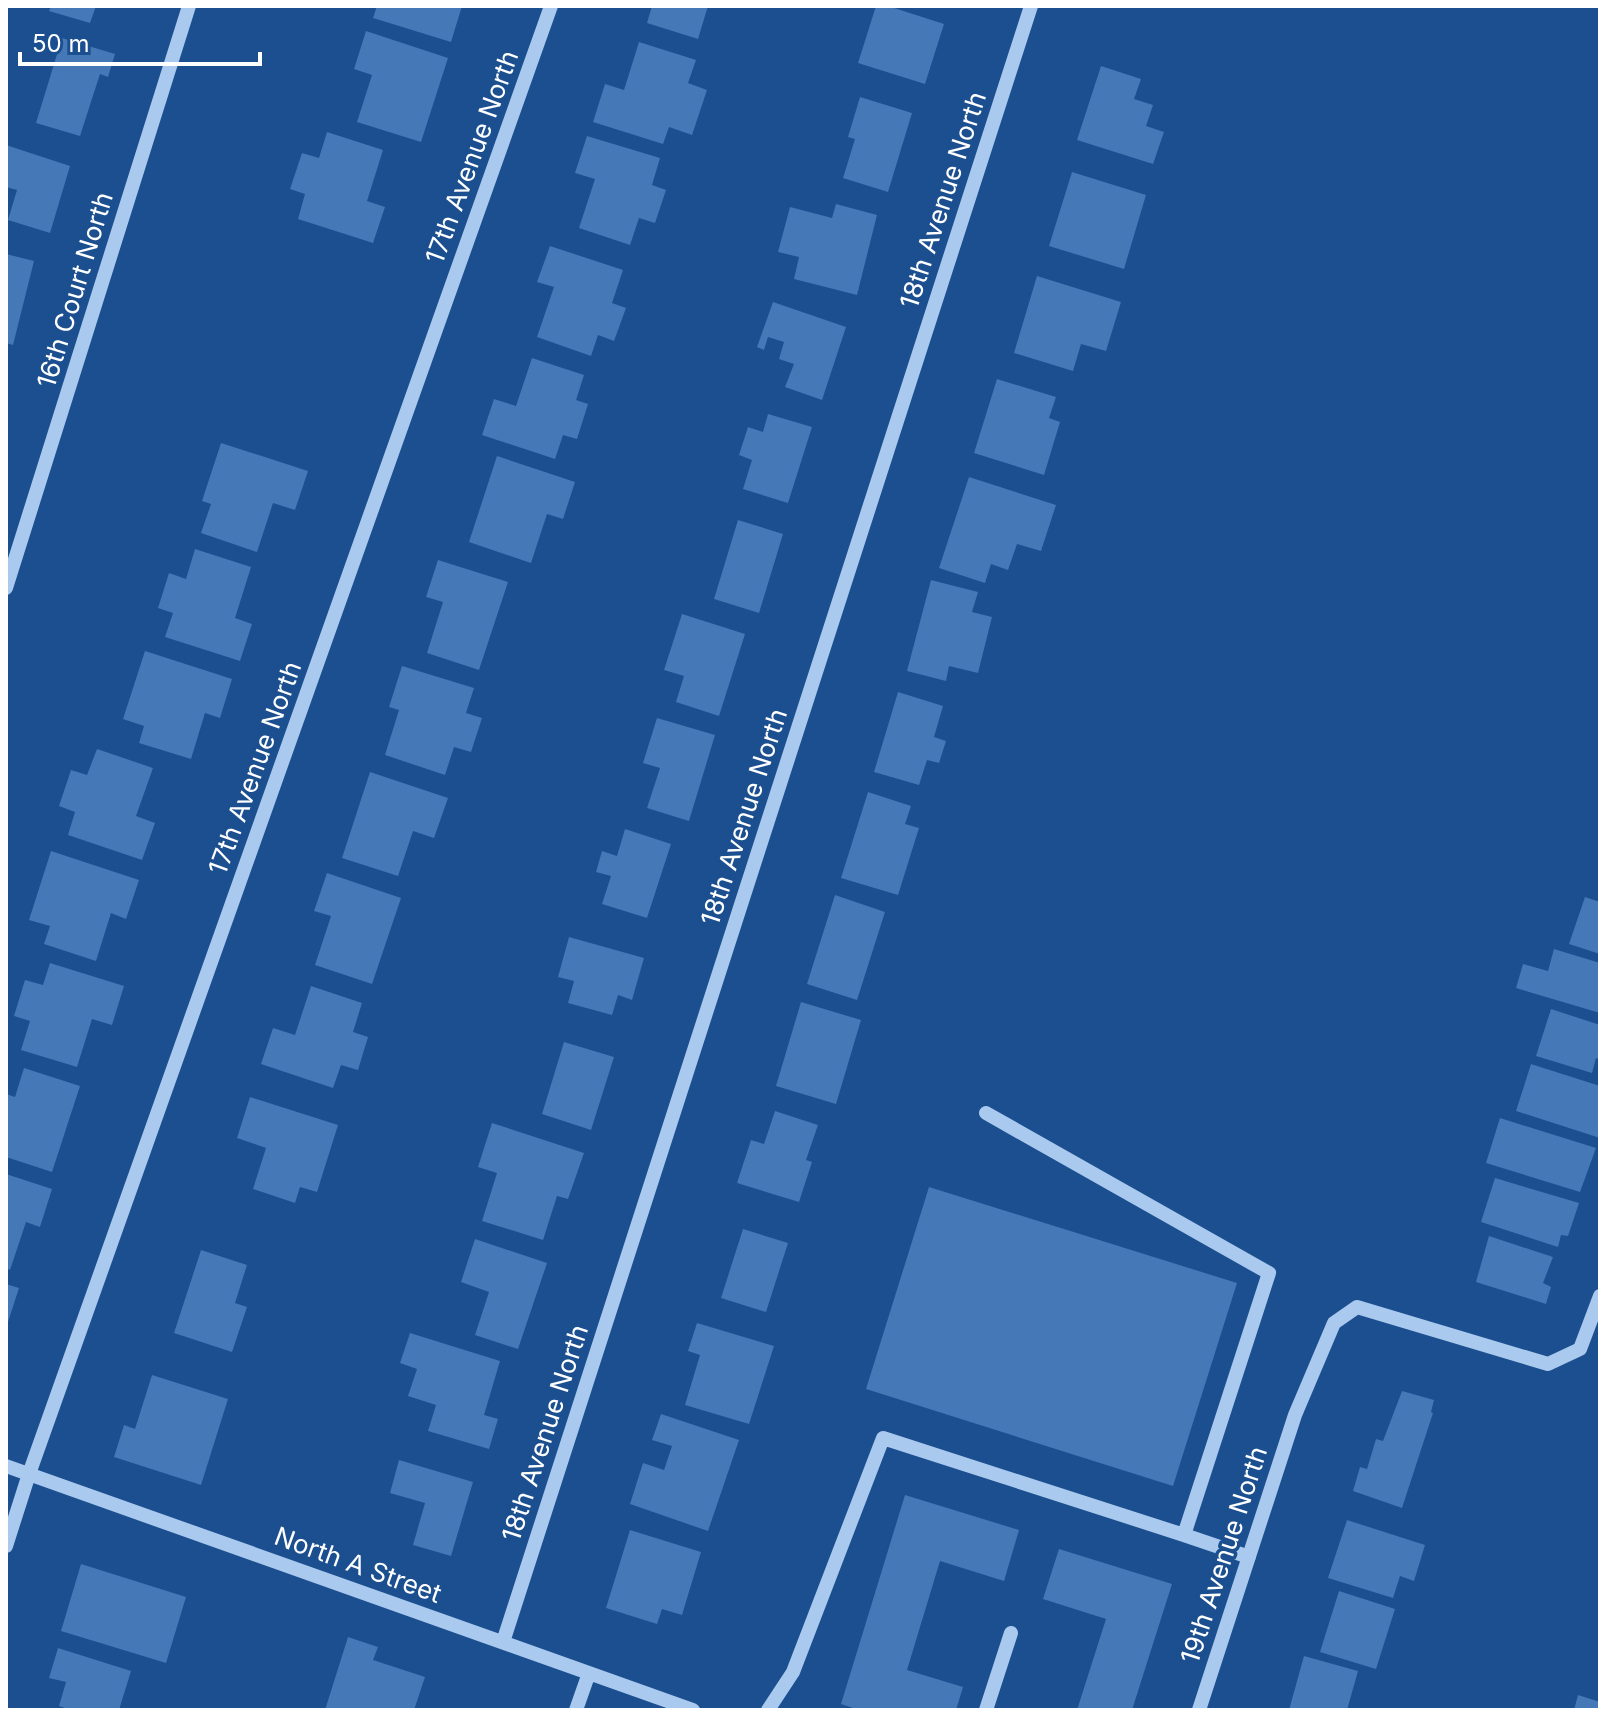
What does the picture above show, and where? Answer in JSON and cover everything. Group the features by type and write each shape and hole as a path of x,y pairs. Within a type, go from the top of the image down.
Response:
{"street":[{"name":"16th Court North","path":"6,588 189,6"},
{"name":"17th Avenue North","path":"6,1546 551,6"},
{"name":"18th Avenue North","path":"503,1642 1031,6"},
{"path":"986,1113 1269,1273 1184,1535"},
{"name":"19th Avenue North","path":"1199,1710 1295,1415 1334,1323 1357,1307 1548,1364 1580,1349 1600,1296"},
{"path":"768,1710 793,1672 883,1438 1249,1557"},
{"name":"North A Street","path":"6,1466 693,1710"},
{"path":"986,1710 1011,1633"},
{"path":"576,1710 589,1673"}],"building":[{"path":"51,6 96,6 90,23 49,11"},
{"path":"377,6 462,6 451,42 373,18"},
{"path":"652,6 708,6 698,39 647,23"},
{"path":"876,6 888,6 944,24 925,84 858,63"},
{"path":"366,31 448,58 421,142 357,122 372,75 354,69"},
{"path":"62,38 115,54 108,77 100,74 80,136 36,123"},
{"path":"639,42 696,60 688,83 707,90 692,135 669,127 663,144 593,122 605,84 624,90"},
{"path":"1101,66 1141,79 1134,99 1153,105 1146,126 1164,132 1153,164 1077,140"},
{"path":"860,97 912,113 888,192 843,178 855,139 848,137"},
{"path":"327,132 383,150 367,201 385,207 373,243 298,219 305,194 290,189 302,153 319,158"},
{"path":"587,136 660,158 652,185 666,190 655,223 639,218 630,245 579,228 595,179 575,173"},
{"path":"6,145 70,166 50,233 8,220 17,190 6,187"},
{"path":"1072,172 1146,195 1124,269 1049,246"},
{"path":"836,204 877,215 857,295 794,279 799,257 778,252 790,207 832,218"},
{"path":"550,246 623,270 612,303 626,308 614,341 598,335 591,356 537,337 554,287 537,282"},
{"path":"6,254 34,261 13,345 6,343"},
{"path":"1037,276 1121,302 1106,351 1081,344 1073,371 1014,353"},
{"path":"773,302 846,327 822,400 785,387 794,364 779,359 784,342 768,337 764,350 757,347"},
{"path":"532,358 584,375 576,400 588,404 577,439 563,435 555,459 482,435 494,399 516,406"},
{"path":"997,379 1056,397 1049,418 1060,422 1044,475 974,453"},
{"path":"768,414 812,427 788,503 743,489 752,460 739,455 748,427 763,432"},
{"path":"221,443 308,471 295,510 273,503 257,552 201,533 211,504 202,501"},
{"path":"497,456 575,482 563,519 547,514 531,563 469,542"},
{"path":"969,477 1056,505 1041,551 1017,544 1008,570 991,564 985,583 939,568"},
{"path":"738,520 783,534 759,613 714,599"},
{"path":"195,549 251,567 235,618 252,624 240,661 165,637 173,613 158,608 169,573 186,579"},
{"path":"438,560 508,582 479,670 427,653 443,602 426,597"},
{"path":"931,580 978,592 972,612 992,617 978,673 949,666 946,681 907,671"},
{"path":"682,614 745,634 719,716 676,702 684,676 664,670"},
{"path":"145,651 232,679 220,718 205,713 191,759 139,743 144,726 123,719"},
{"path":"402,666 474,688 466,713 482,718 471,752 454,747 445,775 385,755 399,710 389,707"},
{"path":"898,692 943,706 934,737 946,741 939,763 927,760 919,785 874,772"},
{"path":"657,718 715,735 689,821 647,808 660,768 643,763"},
{"path":"97,749 153,768 136,816 155,823 142,860 68,835 75,812 59,806 71,770 87,775"},
{"path":"370,772 448,798 434,838 413,831 398,876 342,858"},
{"path":"868,792 911,806 905,824 919,828 898,895 841,878"},
{"path":"625,829 671,844 647,918 602,904 611,876 596,872 602,851 617,856"},
{"path":"51,851 139,880 126,919 111,913 96,961 44,944 50,926 29,920"},
{"path":"327,873 401,898 372,984 315,965 331,916 314,911"},
{"path":"835,895 885,912 857,1000 807,984"},
{"path":"1585,897 1600,902 1600,954 1569,944"},
{"path":"569,937 644,958 632,1000 618,995 612,1015 568,1003 574,981 558,977"},
{"path":"1554,949 1600,963 1600,1013 1516,988 1523,964 1548,971"},
{"path":"50,963 124,986 112,1025 92,1019 77,1067 21,1050 30,1021 14,1016 25,980 43,985"},
{"path":"311,986 362,1003 353,1032 368,1037 358,1070 341,1065 333,1088 261,1064 273,1028 295,1035"},
{"path":"801,1002 861,1020 836,1104 776,1086"},
{"path":"1551,1009 1600,1025 1600,1060 1596,1058 1592,1073 1536,1056"},
{"path":"564,1042 614,1057 591,1130 542,1114"},
{"path":"1531,1064 1600,1086 1600,1138 1516,1111"},
{"path":"24,1068 80,1086 52,1172 6,1157 6,1094 15,1097"},
{"path":"250,1097 338,1125 317,1192 300,1187 295,1203 253,1189 266,1148 237,1138"},
{"path":"775,1111 818,1125 806,1160 812,1162 799,1202 737,1183 751,1140 764,1144"},
{"path":"1500,1118 1596,1148 1580,1192 1486,1163"},
{"path":"492,1123 584,1153 568,1199 557,1196 543,1240 482,1221 497,1173 478,1167"},
{"path":"6,1174 52,1189 40,1227 26,1222 10,1270 6,1268"},
{"path":"1495,1178 1579,1203 1568,1236 1561,1235 1558,1247 1481,1222"},
{"path":"929,1187 1237,1283 1173,1486 866,1389"},
{"path":"743,1229 788,1243 766,1312 721,1298"},
{"path":"1489,1236 1553,1257 1543,1283 1551,1287 1546,1304 1476,1282"},
{"path":"475,1239 547,1263 518,1349 475,1335 489,1292 461,1282"},
{"path":"201,1250 247,1265 235,1303 247,1307 232,1352 174,1333"},
{"path":"6,1284 19,1288 7,1325 6,1325"},
{"path":"697,1323 774,1346 749,1424 685,1405 700,1355 688,1351"},
{"path":"410,1333 500,1361 484,1415 498,1419 489,1449 428,1431 436,1405 408,1396 417,1369 400,1363"},
{"path":"152,1375 228,1399 201,1485 114,1457 124,1425 135,1429"},
{"path":"1402,1391 1434,1400 1433,1413 1402,1508 1353,1491 1360,1467 1367,1469 1376,1439 1383,1441"},
{"path":"661,1414 739,1440 708,1531 630,1504 643,1463 664,1470 672,1446 652,1440"},
{"path":"399,1460 473,1482 451,1556 413,1545 425,1503 390,1493"},
{"path":"905,1495 1019,1530 1004,1581 940,1561 907,1670 963,1687 956,1710 859,1710 841,1704"},
{"path":"1347,1520 1425,1545 1414,1581 1400,1576 1393,1598 1328,1578"},
{"path":"630,1530 701,1552 682,1615 662,1609 657,1624 606,1608"},
{"path":"1059,1549 1172,1584 1132,1710 1077,1710 1106,1619 1043,1599"},
{"path":"81,1564 186,1597 166,1663 61,1631"},
{"path":"1339,1591 1395,1609 1376,1669 1320,1652"},
{"path":"348,1637 378,1647 373,1660 425,1677 414,1710 325,1710"},
{"path":"58,1648 131,1671 119,1710 71,1710 59,1706 66,1682 49,1678"},
{"path":"1304,1656 1358,1671 1347,1710 1289,1710"},
{"path":"1578,1695 1600,1702 1600,1710 1574,1710"}]}
